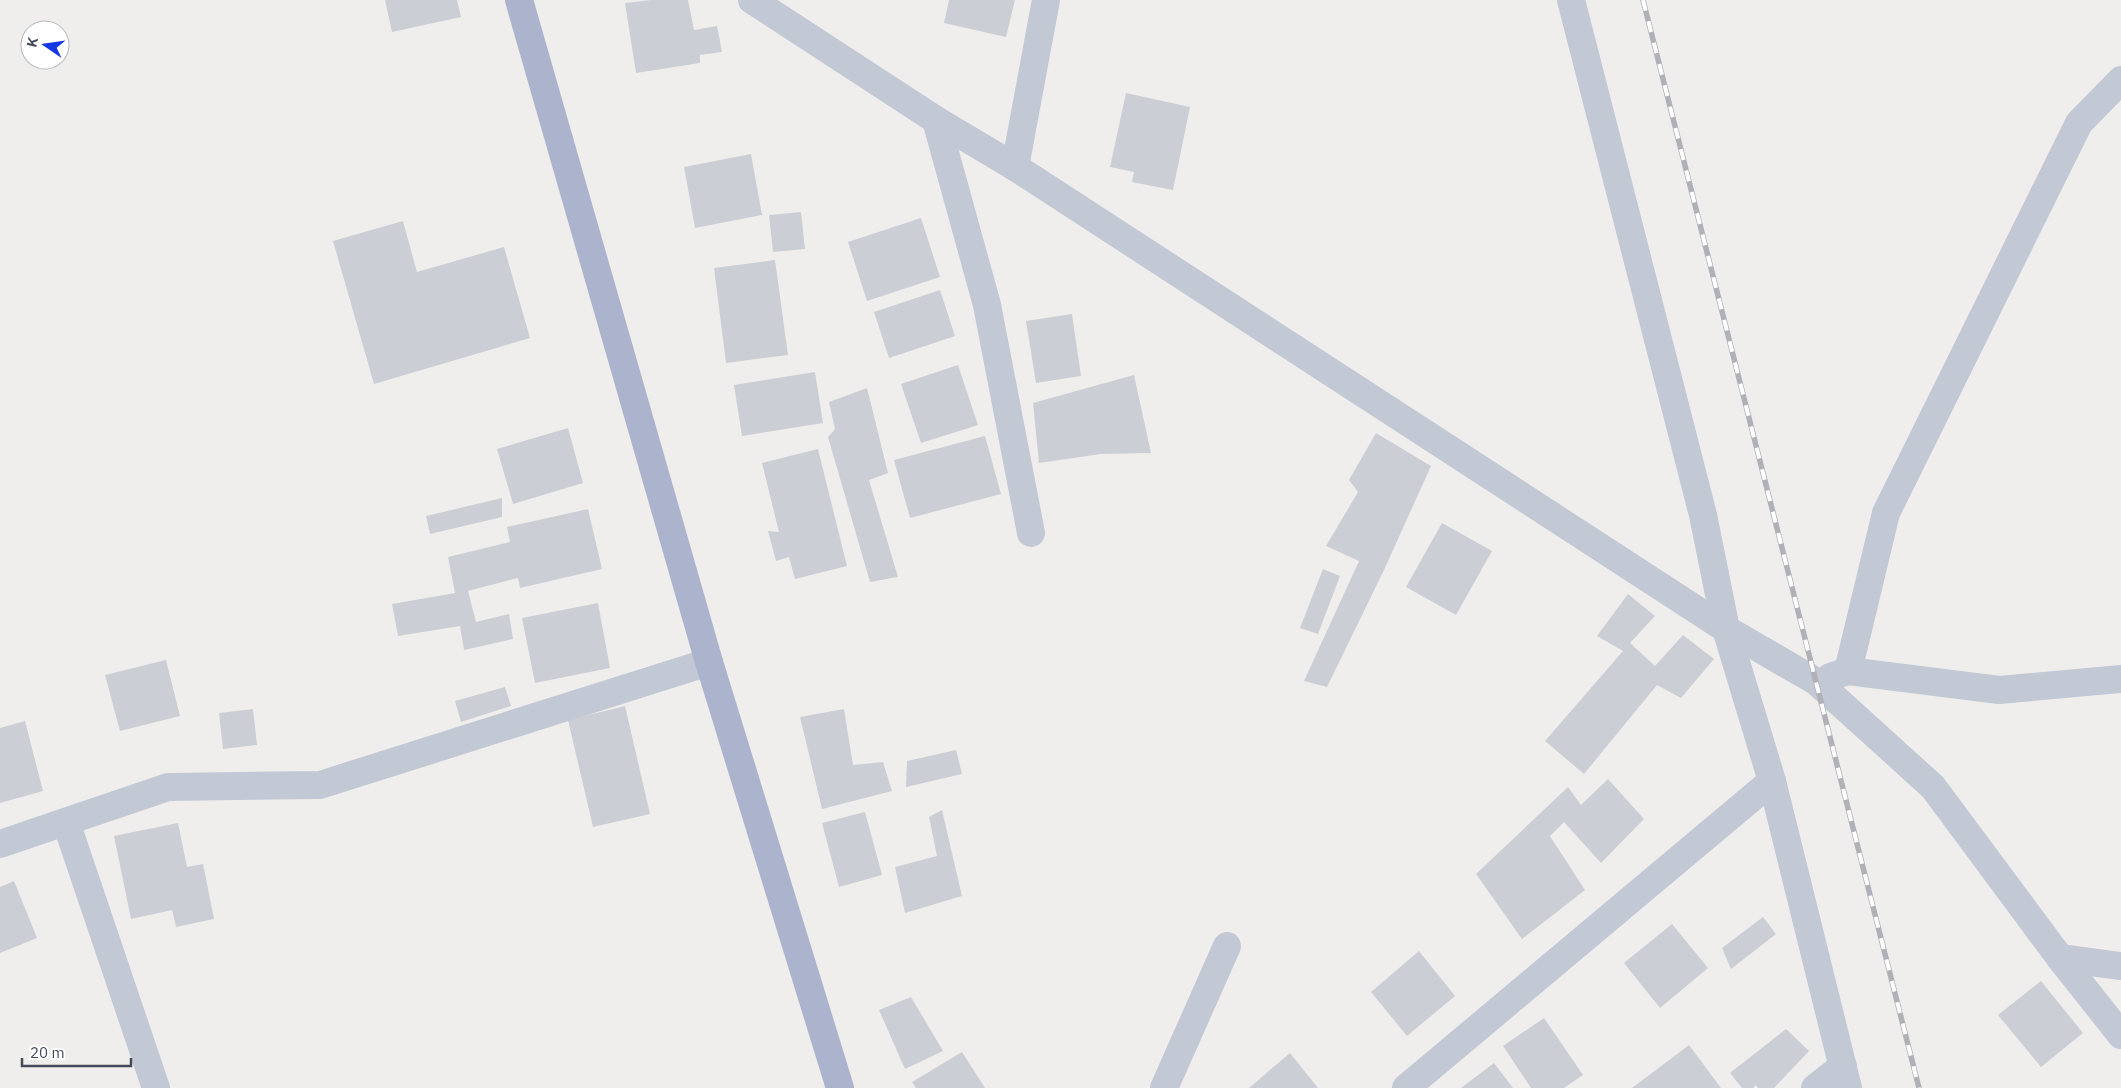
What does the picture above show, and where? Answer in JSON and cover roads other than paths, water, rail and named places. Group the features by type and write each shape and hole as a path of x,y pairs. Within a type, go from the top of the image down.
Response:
{"main road":[{"path":"519,0 709,662 840,1088"}],"street":[{"path":"752,0 936,120 1015,167 1726,629 1817,682 1934,787 2060,958 2121,1035"},
{"path":"1015,167 1046,0"},
{"path":"1571,0 1703,515 1726,629 1772,781 1846,1077 1815,1088"},
{"path":"1848,672 1886,514 2079,123 2121,80"},
{"path":"936,120 987,306 1031,533"},
{"path":"0,844 168,787 320,785 709,662"},
{"path":"1817,682 1848,672 1999,690 2121,679"},
{"path":"1406,1088 1772,781"},
{"path":"66,822 156,1088"},
{"path":"1164,1088 1227,946"},
{"path":"2060,958 2121,966"}],"railway":[{"path":"1643,0 1919,1088"}]}
